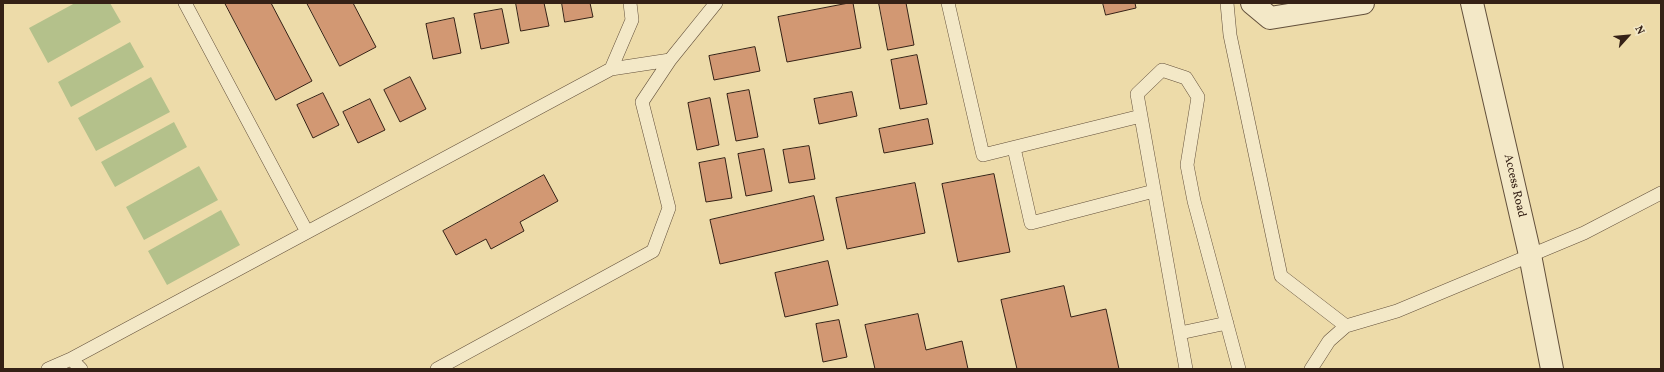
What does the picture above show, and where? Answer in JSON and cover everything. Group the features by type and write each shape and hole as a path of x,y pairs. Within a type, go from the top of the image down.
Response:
{"street":[{"path":"1252,3 1270,18 1363,3"},
{"name":"Access Road","path":"1472,3 1530,255 1552,369"}],"lane":[{"path":"186,3 307,232"},
{"path":"612,69 632,20 630,3"},
{"path":"437,369 653,251 669,208 642,102 670,60 716,3"},
{"path":"948,3 983,155 1141,116"},
{"path":"1227,3 1230,35 1281,276 1346,326"},
{"path":"48,369 71,359 612,69 670,60"},
{"path":"1186,369 1137,94 1162,70 1186,78 1198,97 1187,165 1194,201 1239,369"},
{"path":"1014,148 1031,223 1154,191"},
{"path":"1311,369 1329,341 1346,326 1397,311 1530,255 1584,232 1661,193"},
{"path":"1180,333 1227,322"},
{"path":"71,359 81,369"}],"green space":[{"path":"75,3 110,3 121,22 48,63 29,28"},
{"path":"130,42 144,67 71,107 58,82"},
{"path":"151,77 170,112 96,151 78,118"},
{"path":"174,122 187,147 115,187 101,162"},
{"path":"199,166 218,200 144,240 126,207"},
{"path":"221,210 240,245 167,285 148,251"}],"building":[{"path":"225,3 271,3 312,81 276,100"},
{"path":"307,3 353,3 376,47 340,66"},
{"path":"516,3 544,3 549,26 521,31"},
{"path":"562,3 590,3 593,17 565,22"},
{"path":"853,3 861,48 787,62 778,17"},
{"path":"879,3 906,3 914,45 888,50"},
{"path":"1103,3 1135,3 1136,8 1106,15"},
{"path":"502,9 509,43 481,49 474,14"},
{"path":"454,18 461,53 433,59 426,24"},
{"path":"755,47 760,71 714,80 709,56"},
{"path":"917,55 927,104 900,109 891,60"},
{"path":"410,77 426,109 400,122 384,90"},
{"path":"749,90 758,137 736,141 727,94"},
{"path":"852,92 857,116 819,124 814,99"},
{"path":"323,93 339,125 313,138 297,105"},
{"path":"710,98 719,145 697,150 688,103"},
{"path":"370,99 385,130 358,143 343,112"},
{"path":"928,119 933,144 884,153 879,129"},
{"path":"809,146 815,179 789,183 783,150"},
{"path":"764,149 772,191 746,196 738,154"},
{"path":"725,158 732,198 706,202 699,163"},
{"path":"994,174 1010,252 958,262 942,184"},
{"path":"544,175 558,201 520,222 524,231 491,249 486,239 456,255 443,231"},
{"path":"915,183 925,233 847,249 836,198"},
{"path":"814,196 824,240 720,264 710,220"},
{"path":"828,261 838,305 785,317 775,273"},
{"path":"1064,286 1071,317 1106,309 1119,369 1017,369 1001,300"},
{"path":"918,314 926,350 962,341 968,369 875,369 865,325"},
{"path":"839,320 847,357 823,362 816,324"}]}
